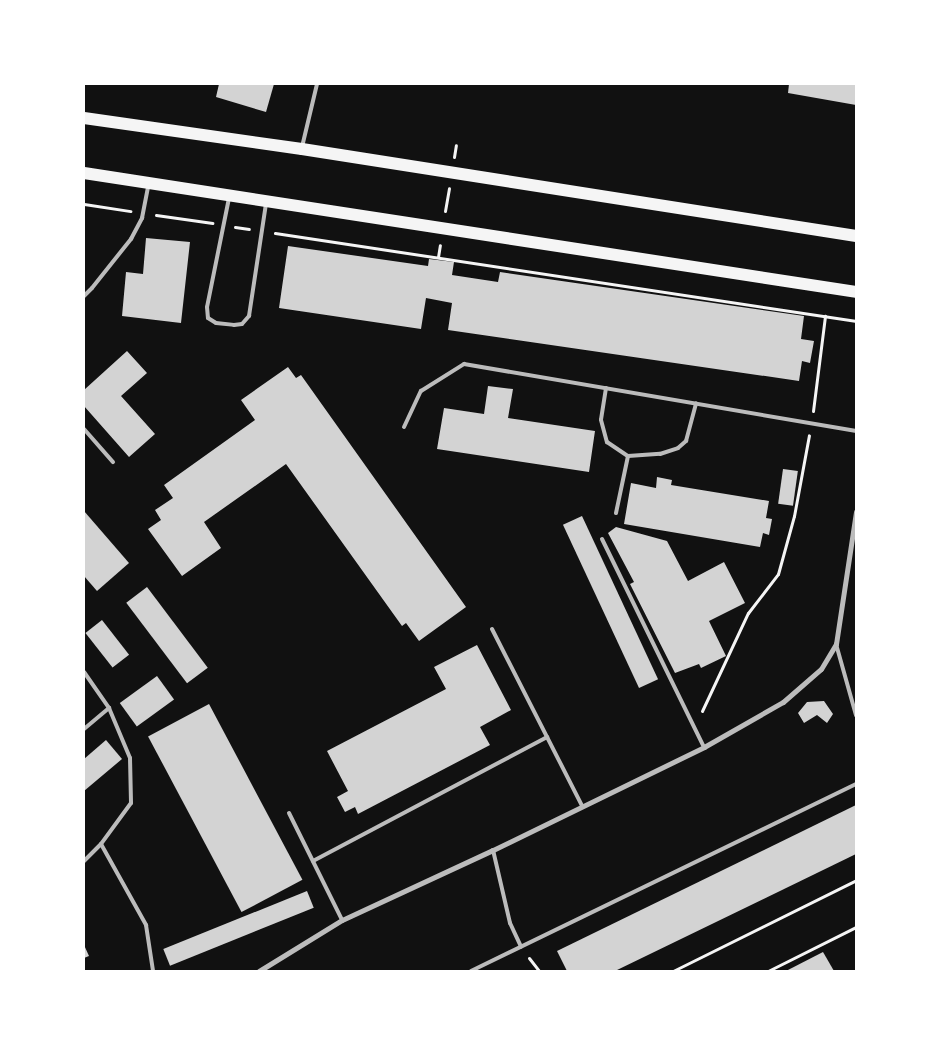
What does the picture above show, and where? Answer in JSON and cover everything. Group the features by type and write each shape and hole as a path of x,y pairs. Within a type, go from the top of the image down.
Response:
{"main road":[{"path":"84,118 302,149 856,236"},
{"path":"84,173 856,292"}],"street":[{"path":"259,971 342,920 493,850 704,747 783,702 821,669 836,644 856,512"}],"lane":[{"path":"302,149 317,84"},
{"path":"84,296 131,239 143,213 148,183"},
{"path":"229,195 208,307 208,318 216,323 234,326 242,324 249,316 266,201"},
{"path":"404,427 421,391 464,364 856,430"},
{"path":"606,388 601,420 607,442 628,456 660,454 678,448 686,440 696,403"},
{"path":"84,429 113,462"},
{"path":"616,514 628,456"},
{"path":"602,539 704,747"},
{"path":"492,628 582,806"},
{"path":"836,644 856,715"},
{"path":"84,672 109,708 130,758 131,803 101,844 84,861"},
{"path":"84,729 109,708"},
{"path":"313,860 547,737"},
{"path":"471,971 856,784"},
{"path":"288,813 342,920"},
{"path":"101,844 146,925 153,971"},
{"path":"493,850 510,922 521,947"}],"path":[{"path":"438,257 456,145"},
{"path":"84,204 856,321"},
{"path":"695,726 748,613 778,574 794,516 811,423 825,316"},
{"path":"673,971 856,880"},
{"path":"768,971 856,926"}],"building":[{"path":"219,84 274,84 266,112 216,97"},
{"path":"789,84 856,84 856,105 788,93"},
{"path":"146,238 190,242 181,323 122,316 126,272 143,274"},
{"path":"288,246 428,266 429,259 454,262 452,275 498,282 500,272 804,316 801,339 814,341 810,363 802,361 799,381 448,330 452,303 426,298 421,329 279,308"},
{"path":"127,351 147,373 121,396 155,434 129,457 84,406 84,390"},
{"path":"288,367 296,378 301,375 466,607 419,641 406,623 402,626 286,464 204,522 221,548 182,576 148,529 161,520 155,510 173,498 164,485 255,420 241,400"},
{"path":"488,386 513,389 508,418 595,431 589,472 437,449 444,408 484,414"},
{"path":"783,469 798,471 793,506 778,504"},
{"path":"657,477 672,480 671,485 769,501 766,518 772,519 769,535 763,533 760,547 624,524 631,483 656,488"},
{"path":"84,511 129,563 97,591 84,576"},
{"path":"582,516 658,679 639,688 563,525"},
{"path":"616,527 667,541 688,581 724,562 745,603 709,621 726,656 701,668 699,664 675,673 630,584 634,582 608,533"},
{"path":"147,587 208,668 187,683 126,603"},
{"path":"102,620 129,655 113,668 85,633"},
{"path":"477,645 511,710 480,727 490,745 358,814 355,807 345,812 337,797 348,791 327,751 446,689 434,667"},
{"path":"157,676 174,699 137,726 120,703"},
{"path":"824,701 833,714 827,723 817,715 804,723 798,713 807,702"},
{"path":"209,704 302,880 242,912 148,736"},
{"path":"106,740 122,759 84,791 84,759"},
{"path":"856,805 856,854 615,971 567,971 557,951"},
{"path":"307,891 314,908 170,966 163,949"},
{"path":"84,945 89,956 84,958"},
{"path":"823,952 834,971 786,971"}]}
